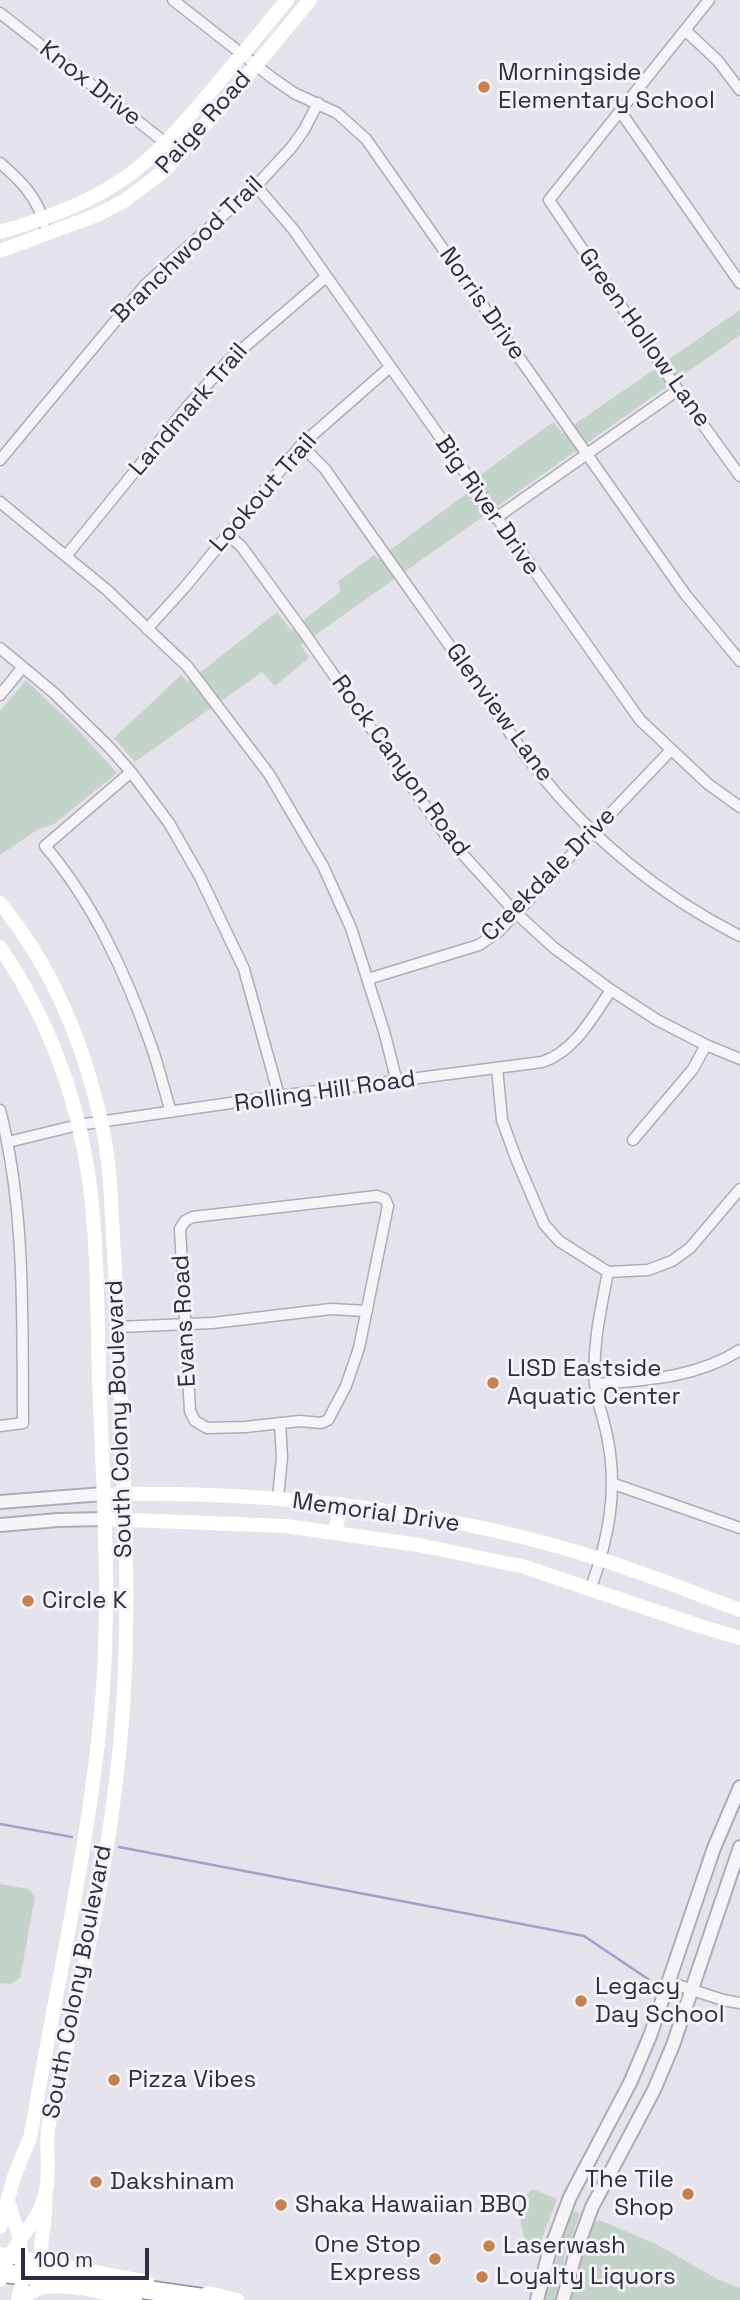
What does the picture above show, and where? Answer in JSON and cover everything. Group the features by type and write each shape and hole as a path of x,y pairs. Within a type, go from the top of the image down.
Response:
{"highway":[{"path":"0,2273 98,2283 216,2300"}],"main road":[{"name":"Paige Road","path":"0,232 81,204 108,189 150,159 288,0"},
{"name":"Paige Road","path":"0,251 97,215 124,201 177,158 310,0"},
{"name":"South Colony Boulevard","path":"0,903 24,934 63,1007 79,1046 101,1122 109,1182 126,1519 122,1724 104,1861 49,2127 46,2191 32,2224 5,2264 0,2280"},
{"name":"South Colony Boulevard","path":"0,947 27,991 51,1040 78,1125 89,1178 105,1587 100,1722 82,1851 30,2138 0,2227"},
{"name":"Memorial Drive","path":"103,1494 215,1494 341,1504 479,1528 601,1559 740,1610"},
{"path":"335,1532 341,1504"},
{"name":"Memorial Drive","path":"104,1518 286,1526 419,1545 525,1567 740,1638"},
{"path":"100,1722 122,1724"},
{"path":"53,2006 75,2011"},
{"path":"46,2191 41,2254 44,2267 59,2281 77,2288 135,2300"},
{"path":"10,2194 20,2239 23,2279 19,2300"},
{"path":"0,2254 237,2300"},
{"path":"19,2300 44,2287 77,2288"}],"street":[{"name":"Norris Drive","path":"173,0 294,93 337,113 355,128 387,166 709,626 740,661"},
{"path":"709,0 620,111 740,283"},
{"name":"Knox Drive","path":"0,13 165,144 177,158"},
{"path":"685,30 718,61 740,90"},
{"name":"Branchwood Trail","path":"0,460 146,284 256,186 304,130 318,103"},
{"name":"Green Hollow Lane","path":"620,111 549,200 740,476"},
{"path":"0,163 23,184 44,219 46,235"},
{"name":"Big River Drive","path":"256,186 280,212 640,720 708,784 740,807"},
{"name":"Landmark Trail","path":"66,556 227,362 326,277"},
{"name":"Lookout Trail","path":"147,629 185,587 301,445 390,367"},
{"path":"496,518 678,390"},
{"name":"Glenview Lane","path":"301,445 325,469 535,769 593,832 664,891 740,936"},
{"path":"0,502 107,590 187,666 269,774 323,866 351,928 397,1082"},
{"name":"Rock Canyon Road","path":"227,534 241,546 303,631 447,837 516,913 553,947 657,1020 740,1059"},
{"path":"0,648 79,716 131,772 169,823 200,877 244,969 279,1096"},
{"path":"0,695 23,667"},
{"name":"Creekdale Drive","path":"368,979 479,945 498,932 671,750"},
{"path":"131,772 45,846 77,886 108,941 152,1046 171,1112"},
{"name":"Rolling Hill Road","path":"8,1142 78,1125 542,1062 562,1053 578,1037 611,990"},
{"path":"633,1140 693,1069 706,1045"},
{"path":"497,1068 502,1120 544,1224 559,1241 608,1272 648,1270 672,1261 690,1248 740,1189"},
{"path":"0,1111 8,1142 16,1208 22,1298 23,1423 0,1426"},
{"name":"Evans Road","path":"280,1423 207,1427 195,1421 190,1411 180,1228 185,1221 193,1217 377,1196 385,1199 388,1206 367,1311"},
{"path":"591,1588 601,1559 614,1484 609,1443 595,1384 596,1340 608,1272"},
{"path":"118,1327 185,1325 331,1309 367,1311 351,1374 331,1417 325,1422 280,1423 282,1457 278,1499"},
{"path":"595,1384 668,1378 713,1365 740,1350"},
{"path":"614,1484 740,1528"},
{"name":"Memorial Drive","path":"0,1502 103,1494"},
{"name":"Memorial Drive","path":"0,1525 104,1518"},
{"path":"537,2300 548,2256 570,2197 630,2082 650,2036 714,1848 740,1787"},
{"path":"563,2300 577,2248 592,2207 654,2091 673,2045 740,1847"},
{"path":"668,1982 740,2003"}],"shaded area":[{"path":"740,310 740,335 301,645 309,658 275,686 262,672 135,762 114,738 181,675 188,682 277,612 291,630 341,591 337,582 374,555 378,559 482,482 479,476 553,422 562,433"},
{"path":"26,680 77,729 117,773 54,824 37,830 0,855 0,711"},
{"path":"0,1884 29,1889 35,1897 20,1978 11,1984 0,1983"},
{"path":"532,2189 557,2199 540,2244 526,2240 522,2227 522,2206"},
{"path":"576,2211 580,2214 565,2255 557,2300 542,2300 568,2215"},
{"path":"599,2220 656,2244 717,2279 740,2288 740,2300 567,2300 587,2233"}],"waterway":[{"path":"0,1824 72,1837"},
{"path":"119,1847 584,1936 648,1979"}],"place":[{"name":"Morningside Elementary School","path":"484,87"},
{"name":"LISD Eastside Aquatic Center","path":"493,1383"},
{"name":"Circle K","path":"28,1601"},
{"name":"Legacy Day School","path":"581,2001"},
{"name":"Pizza Vibes","path":"114,2080"},
{"name":"Dakshinam","path":"96,2182"},
{"name":"The Tile Shop","path":"688,2194"},
{"name":"Shaka Hawaiian BBQ","path":"281,2205"},
{"name":"Laserwash","path":"489,2246"},
{"name":"One Stop Express","path":"435,2259"},
{"name":"Loyalty Liquors","path":"482,2277"}]}
